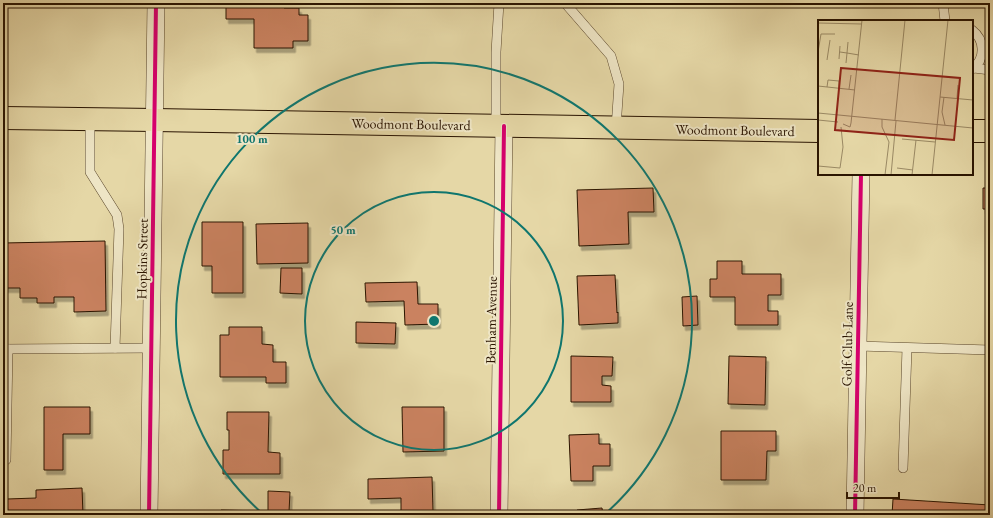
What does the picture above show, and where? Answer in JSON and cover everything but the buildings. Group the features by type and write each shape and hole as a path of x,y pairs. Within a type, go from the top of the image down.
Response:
{"main road":[{"name":"Woodmont Boulevard","path":"3,118 818,131"},
{"path":"973,131 990,131"}],"street":[{"name":"Hopkins Street","path":"149,515 156,3"},
{"name":"Benham Avenue","path":"499,515 500,126"},
{"name":"Golf Club Lane","path":"855,515 861,175"}],"lane":[{"path":"499,3 496,52 500,126"},
{"path":"565,3 612,56 619,84 616,128"},
{"path":"943,3 945,20"},
{"path":"973,31 981,42 982,56 973,69"},
{"path":"973,69 990,70"},
{"path":"90,119 90,172 117,215 119,230 116,348"},
{"path":"858,346 990,350"},
{"path":"6,460 5,349 152,348"},
{"path":"903,468 908,348"}],"cycle path":[{"path":"149,515 156,3"},
{"path":"499,515 504,126"},
{"path":"855,515 861,175"}]}
